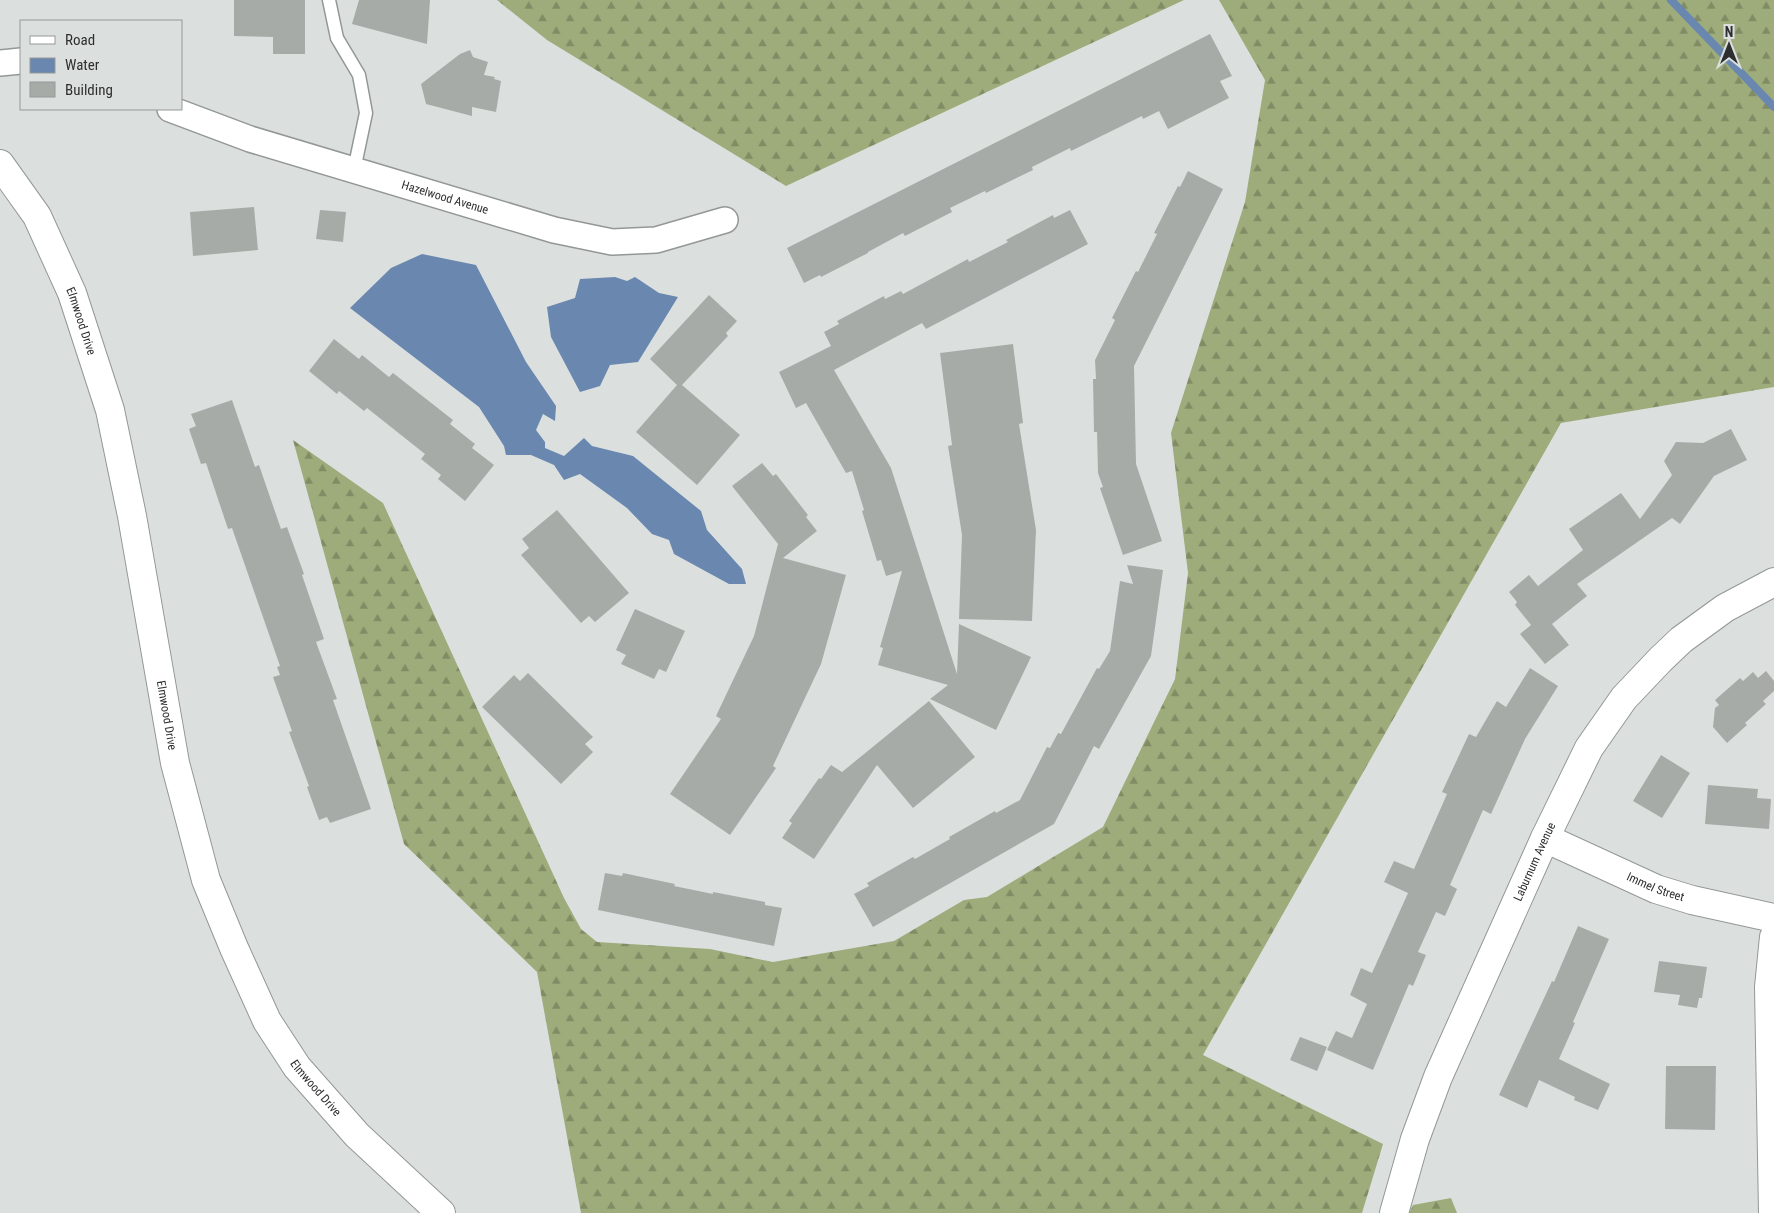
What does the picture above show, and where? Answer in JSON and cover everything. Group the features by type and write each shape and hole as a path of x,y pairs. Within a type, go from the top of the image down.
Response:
{"street":[{"path":"0,63 20,60"},
{"name":"Hazelwood Avenue","path":"173,110 250,139 554,230 612,242 656,240 725,220"},
{"name":"Elmwood Drive","path":"0,164 37,216 72,293 110,410 132,516 175,763 206,880 234,948 267,1021 297,1067 357,1135 441,1213"},
{"name":"Laburnum Avenue","path":"1394,1213 1414,1139 1438,1077 1545,838 1589,748 1624,698 1661,659 1725,608 1774,582"},
{"name":"Immel Street","path":"1545,838 1656,889 1692,900 1774,918"},
{"path":"1773,1213 1769,987 1774,937"}],"lane":[{"path":"329,0 336,38 359,75 366,113 354,170"}],"green space":[{"path":"497,0 1184,0 786,186 547,40"},
{"path":"1219,0 1774,0 1774,387 1561,423 1203,1055 1383,1144 1362,1213 581,1213 537,972 404,844 293,440 383,503 564,898 581,929 597,942 710,949 773,962 894,941 964,900 987,897 1103,827 1175,679 1188,573 1171,433 1245,202 1265,80"},
{"path":"1451,1198 1457,1213 1409,1213 1413,1205"}],"water":[{"path":"422,254 476,265 526,362 556,406 555,421 543,414 536,430 545,442 545,448 564,456 584,438 592,446 633,456 701,511 707,530 742,569 746,584 729,584 674,554 669,540 652,534 627,508 580,474 564,480 554,465 531,455 506,455 504,446 479,407 350,308 391,268"},
{"path":"615,277 627,281 635,277 659,293 678,297 638,362 610,365 600,386 580,392 551,337 547,307 575,298 580,279"}],"building":[{"path":"234,0 305,0 305,54 273,54 273,37 234,36"},
{"path":"359,0 430,0 427,44 352,24"},
{"path":"1210,34 1232,76 1220,81 1229,98 1168,129 1159,111 1143,119 1142,116 1071,151 1070,148 1032,167 1033,170 950,208 952,212 905,236 903,233 821,277 820,275 804,283 787,248"},
{"path":"470,50 473,57 488,62 484,75 495,77 494,79 501,81 496,112 472,107 472,116 426,104 421,84 460,54"},
{"path":"1188,171 1223,189 1134,366 1136,464 1162,541 1123,555 1100,488 1103,487 1098,473 1097,432 1094,432 1093,379 1096,379 1095,360 1115,320 1112,318 1157,234 1154,233 1178,186 1180,187"},
{"path":"254,207 258,250 193,256 190,212"},
{"path":"320,210 346,212 343,242 316,239"},
{"path":"1070,210 1088,244 926,329 922,323 834,370 891,468 957,674 959,624 1031,657 996,730 930,699 948,685 878,665 883,648 880,647 902,571 886,576 881,560 877,561 852,471 846,473 806,403 796,408 779,372 831,346 824,332 839,324 837,321 884,296 885,299 901,291 903,294 968,259 969,262 1008,242 1006,240 1053,215 1054,218"},
{"path":"709,295 737,321 726,333 728,336 682,385 740,435 697,485 636,432 677,385 650,359"},
{"path":"334,339 359,359 362,355 389,377 393,373 453,420 450,424 475,444 472,448 494,465 465,501 438,479 441,475 421,459 425,454 367,408 364,411 339,391 337,394 309,371"},
{"path":"1013,344 1023,423 1019,424 1036,530 1032,621 959,619 962,535 948,446 952,445 940,353"},
{"path":"232,400 255,467 259,465 281,529 287,527 304,574 302,575 324,639 316,642 337,699 333,700 371,809 330,823 327,817 319,820 307,787 309,786 289,732 292,731 273,677 280,675 277,667 280,666 232,528 228,529 206,463 201,464 189,429 196,426 191,414"},
{"path":"1731,429 1747,460 1714,476 1680,524 1672,518 1577,584 1587,596 1552,624 1569,645 1545,664 1520,634 1531,625 1515,605 1517,602 1509,592 1529,575 1538,586 1583,550 1569,529 1621,493 1640,519 1672,475 1664,461 1676,442 1703,443"},
{"path":"762,463 773,476 776,474 808,515 806,517 817,531 783,558 846,575 821,664 773,766 776,768 730,835 670,794 721,719 716,716 754,636 778,544 732,486"},
{"path":"557,510 629,593 595,622 589,616 581,623 521,555 529,548 522,539"},
{"path":"1127,565 1163,570 1151,656 1099,749 1094,746 1054,824 873,927 854,894 869,886 867,883 913,857 915,859 995,811 996,813 1020,800 1047,747 1050,748 1058,733 1061,734 1097,668 1099,669 1110,651 1120,581 1133,584"},
{"path":"635,609 685,631 666,672 659,669 654,679 621,664 626,655 616,650"},
{"path":"1530,668 1558,686 1525,739 1491,814 1483,810 1450,885 1457,889 1445,916 1436,912 1418,952 1426,955 1413,986 1409,984 1373,1070 1327,1050 1336,1031 1352,1038 1367,1004 1350,995 1361,968 1372,973 1408,893 1384,882 1394,861 1414,869 1447,794 1442,792 1469,734 1476,737 1497,701 1506,707"},
{"path":"1766,671 1774,681 1774,691 1763,701 1766,704 1727,743 1713,727 1715,708 1719,705 1715,700 1740,678 1743,681 1753,672 1758,678"},
{"path":"528,673 593,737 585,744 593,752 561,784 482,707 514,675 520,681"},
{"path":"929,701 975,757 913,808 877,765 814,859 782,838 792,823 789,821 819,778 821,779 831,765 842,772"},
{"path":"1661,755 1690,773 1662,818 1633,801"},
{"path":"1708,785 1758,789 1757,798 1771,799 1769,829 1705,824"},
{"path":"605,873 622,876 623,873 713,894 713,892 765,902 765,905 782,908 774,946 598,910"},
{"path":"1578,926 1609,939 1559,1059 1610,1084 1598,1110 1574,1100 1575,1097 1539,1080 1527,1108 1499,1095 1552,981 1554,982"},
{"path":"1659,961 1707,967 1702,998 1699,998 1697,1008 1678,1005 1680,995 1654,992"},
{"path":"1300,1037 1327,1047 1317,1071 1290,1060"},
{"path":"1666,1066 1716,1066 1715,1130 1665,1129"}],"waterway":[{"path":"1671,0 1774,107"}]}
